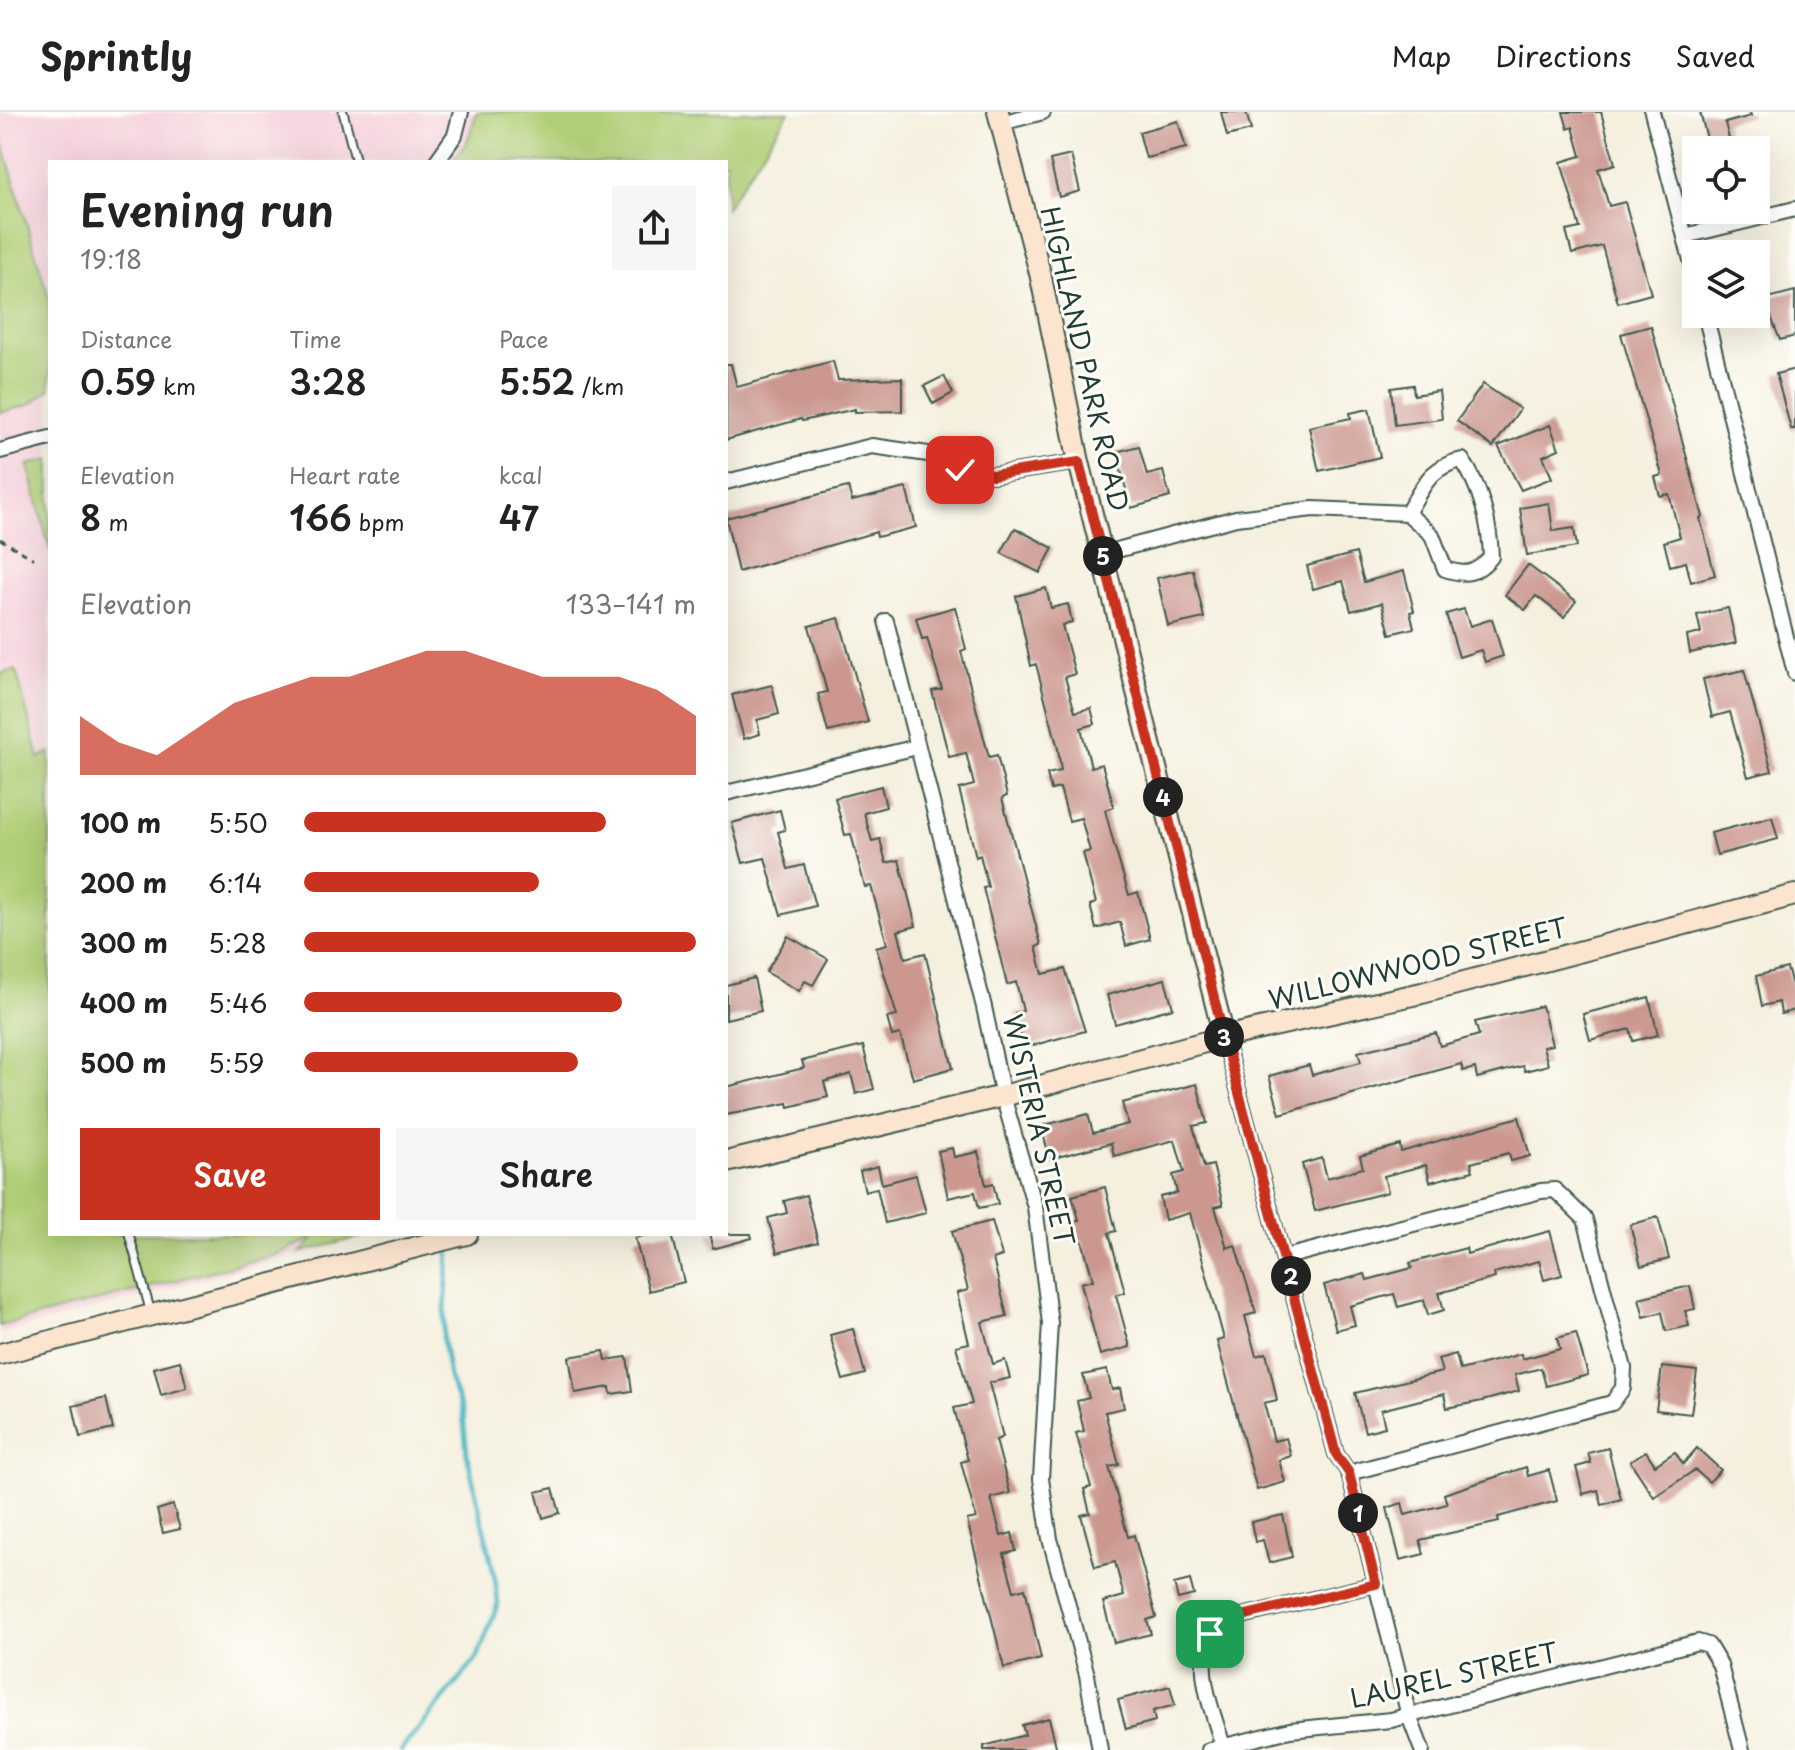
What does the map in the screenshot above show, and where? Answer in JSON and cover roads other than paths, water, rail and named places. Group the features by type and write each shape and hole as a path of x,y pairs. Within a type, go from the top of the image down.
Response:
{"street":[{"path":"437,160 455,135 461,112"},
{"path":"1000,118 1043,112"},
{"path":"1652,112 1686,240"},
{"name":"HIGHLAND PARK ROAD","path":"1000,118 1040,273 1079,462 1224,1037 1286,1257 1336,1454 1349,1473 1409,1716 1422,1750"},
{"path":"1685,236 1795,209"},
{"path":"1709,328 1795,673"},
{"path":"0,451 48,439"},
{"path":"728,482 872,446 935,455 960,470 993,475 1079,462"},
{"path":"1102,554 1236,518 1313,509 1407,513 1432,535 1445,569 1463,575 1479,571 1491,557 1490,537 1472,475 1462,460 1442,464 1430,475 1407,513"},
{"name":"WISTERIA STREET","path":"886,621 984,1007 1003,1096 1035,1207 1047,1275 1050,1323 1041,1479 1050,1539 1087,1675 1100,1750"},
{"path":"728,793 917,747"},
{"name":"WILLOWWOOD STREET","path":"728,1162 1003,1096 1224,1037 1422,993 1795,895"},
{"path":"1286,1257 1541,1191 1555,1190 1585,1219 1624,1368 1623,1388 1612,1403 1349,1473"},
{"path":"0,1354 459,1236"},
{"path":"1219,1749 1202,1669 1206,1640 1213,1629 1225,1620 1376,1584"},
{"name":"LAUREL STREET","path":"1219,1749 1290,1730 1358,1725 1409,1716 1687,1643 1708,1645 1720,1665 1742,1750"}],"lane":[{"path":"343,112 355,160"},
{"path":"130,1236 151,1315"}],"waterway":[{"path":"401,1750 478,1657 498,1603 467,1454 463,1414 449,1377 443,1339 449,1252"}]}
